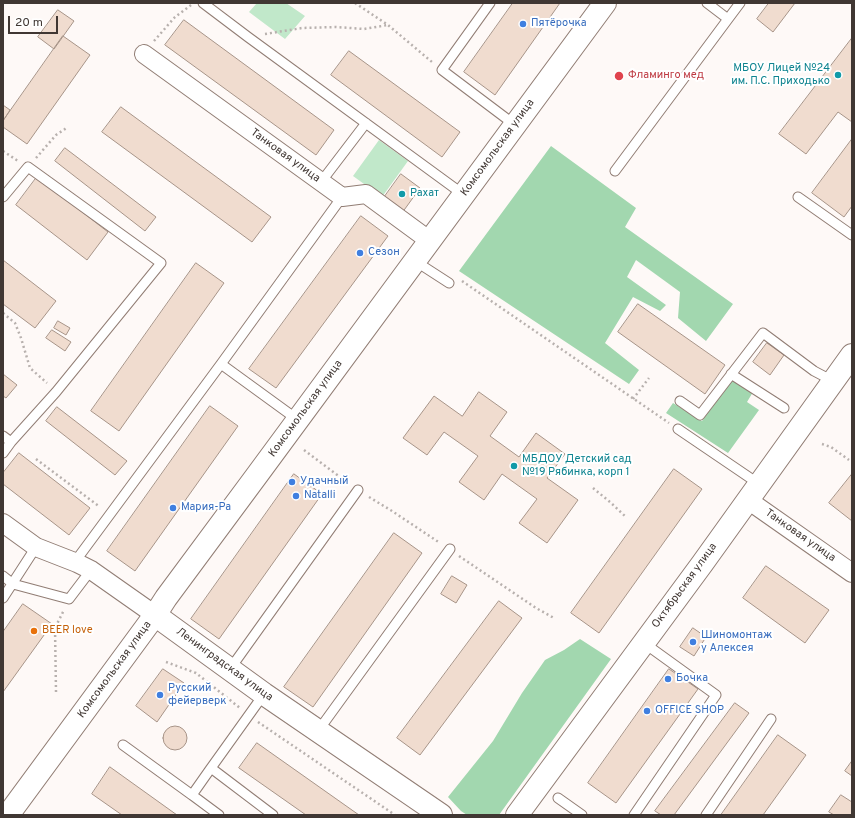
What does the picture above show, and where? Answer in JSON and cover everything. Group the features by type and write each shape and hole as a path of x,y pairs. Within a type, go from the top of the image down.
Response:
{"main road":[{"name":"Комсомольская улица","path":"8,815 166,598 605,3"},
{"name":"Октябрьская улица","path":"517,815 754,492 852,355"},
{"name":"Ленинградская улица","path":"155,615 264,694 441,815"}],"street":[{"name":"Танковая улица","path":"144,54 342,197"},
{"path":"342,197 366,194 430,241"},
{"name":"Танковая улица","path":"754,492 851,571"},
{"name":"Ленинградская улица","path":"3,523 36,547 91,570 155,615"}],"lane":[{"path":"203,3 464,195"},
{"path":"490,3 442,70 515,125"},
{"path":"707,3 728,19"},
{"path":"615,171 740,3"},
{"path":"321,182 366,123"},
{"path":"3,197 28,167 161,263 56,392 7,439 3,453"},
{"path":"74,563 342,197"},
{"path":"798,197 852,235"},
{"path":"415,261 449,283"},
{"path":"680,401 700,415 763,333 810,368 833,381"},
{"path":"221,364 298,420"},
{"path":"731,374 784,408"},
{"path":"678,429 754,492"},
{"path":"230,669 358,490"},
{"path":"3,598 36,547"},
{"path":"318,731 450,549"},
{"path":"3,576 13,584 69,599 91,570"},
{"path":"634,815 716,695 644,642"},
{"path":"192,795 264,694"},
{"path":"706,815 772,719"},
{"path":"123,745 220,815"},
{"path":"211,768 273,815"},
{"path":"558,798 582,815"}],"path":[{"path":"144,54 175,17 194,3"},
{"path":"355,3 388,25 442,70"},
{"path":"248,37 302,28 336,27 364,29 388,25"},
{"path":"3,151 28,167 56,135 68,127"},
{"path":"462,281 678,429"},
{"path":"3,313 15,323 30,368 56,392"},
{"path":"633,399 649,378"},
{"path":"822,444 831,448 848,460"},
{"path":"304,450 358,490 450,549 536,608 554,618"},
{"path":"36,459 110,515"},
{"path":"592,488 626,517"},
{"path":"56,692 55,628 69,599"},
{"path":"166,662 196,673 248,715 395,815"}],"green space":[{"path":"257,3 286,3 305,16 285,39 249,12"},
{"path":"379,140 408,161 382,197 353,176"},
{"path":"551,146 636,208 625,227 733,304 706,341 678,318 680,292 636,260 627,277 666,305 660,311 633,297 605,343 639,370 629,384 459,271"},
{"path":"732,378 753,392 747,402 759,410 728,453 666,413 673,403 702,421"},
{"path":"580,639 611,659 499,815 467,815 461,811 448,797 493,741 522,693 545,660 564,650"}],"building":[{"path":"513,3 560,3 495,95 464,72"},
{"path":"769,3 795,3 773,32 757,19"},
{"path":"58,10 74,21 54,49 38,37"},
{"path":"184,20 334,130 316,155 165,45"},
{"path":"63,36 90,55 27,144 3,127 3,121"},
{"name":"МБОУ Лицей №24 им. П.С. Приходько","path":"852,38 852,122 838,112 806,154 779,134"},
{"path":"349,51 460,132 442,157 331,75"},
{"path":"3,105 10,110 3,121"},
{"path":"121,107 271,217 252,242 102,132"},
{"path":"852,139 852,206 844,217 812,193"},
{"path":"65,148 156,217 145,231 55,161"},
{"name":"Рахат","path":"401,174 420,188 402,213 383,199"},
{"path":"37,177 108,232 87,260 16,205"},
{"path":"361,216 388,236 276,388 249,369"},
{"path":"3,260 56,301 35,328 3,304"},
{"path":"196,263 224,283 119,431 91,411"},
{"path":"638,304 725,365 705,394 618,332"},
{"path":"58,321 70,328 66,335 54,328"},
{"path":"52,330 71,342 65,351 46,338"},
{"path":"767,343 784,355 770,375 753,362"},
{"path":"3,374 17,385 6,398 3,396"},
{"name":"МБДОУ Детский сад №19 Рябинка, корп 1","path":"479,392 507,412 490,436 519,457 536,433 565,454 547,478 578,500 547,543 519,523 537,499 502,474 484,500 459,482 478,456 444,432 427,455 403,438 434,396 462,416"},
{"path":"210,406 238,426 135,571 107,551"},
{"path":"57,407 127,461 115,475 46,421"},
{"path":"19,453 90,508 69,535 3,484 3,473"},
{"path":"674,469 702,489 599,633 571,613"},
{"path":"294,474 322,494 219,639 191,619"},
{"path":"852,474 852,521 829,503"},
{"path":"394,533 422,553 313,707 284,687"},
{"path":"766,566 829,610 805,643 743,598"},
{"path":"452,576 467,585 456,603 441,594"},
{"path":"499,601 522,618 420,755 397,738"},
{"path":"23,604 52,624 3,692 3,632"},
{"name":"Шиномонтаж у Алексея","path":"693,628 706,637 694,656 680,647"},
{"name":"Русский фейерверк","path":"163,669 184,683 157,722 136,706"},
{"path":"669,669 698,689 616,803 588,783"},
{"path":"735,703 749,713 674,815 661,815 655,811"},
{"path":"175,726 184,729 187,738 184,747 175,750 166,747 163,738 166,729"},
{"path":"778,735 806,755 763,815 721,815"},
{"path":"257,743 359,815 306,815 239,768"},
{"path":"852,761 852,776 845,771"},
{"path":"110,767 177,815 122,815 92,794"},
{"path":"841,795 852,802 852,815 834,815 829,812"}],"place":[{"name":"Пятёрочка","path":"523,24"},
{"name":"МБОУ Лицей №24 им. П.С. Приходько","path":"838,75"},
{"name":"Фламинго мед","path":"619,76"},
{"name":"Рахат","path":"402,194"},
{"name":"Сезон","path":"360,253"},
{"name":"МБДОУ Детский сад №19 Рябинка, корп 1","path":"514,466"},
{"name":"Удачный","path":"292,482"},
{"name":"Natalli","path":"296,496"},
{"name":"Мария-Ра","path":"173,508"},
{"name":"BEER love","path":"34,631"},
{"name":"Шиномонтаж у Алексея","path":"693,642"},
{"name":"Бочка","path":"668,679"},
{"name":"Русский фейерверк","path":"160,695"},
{"name":"OFFICE SHOP","path":"647,711"}]}
